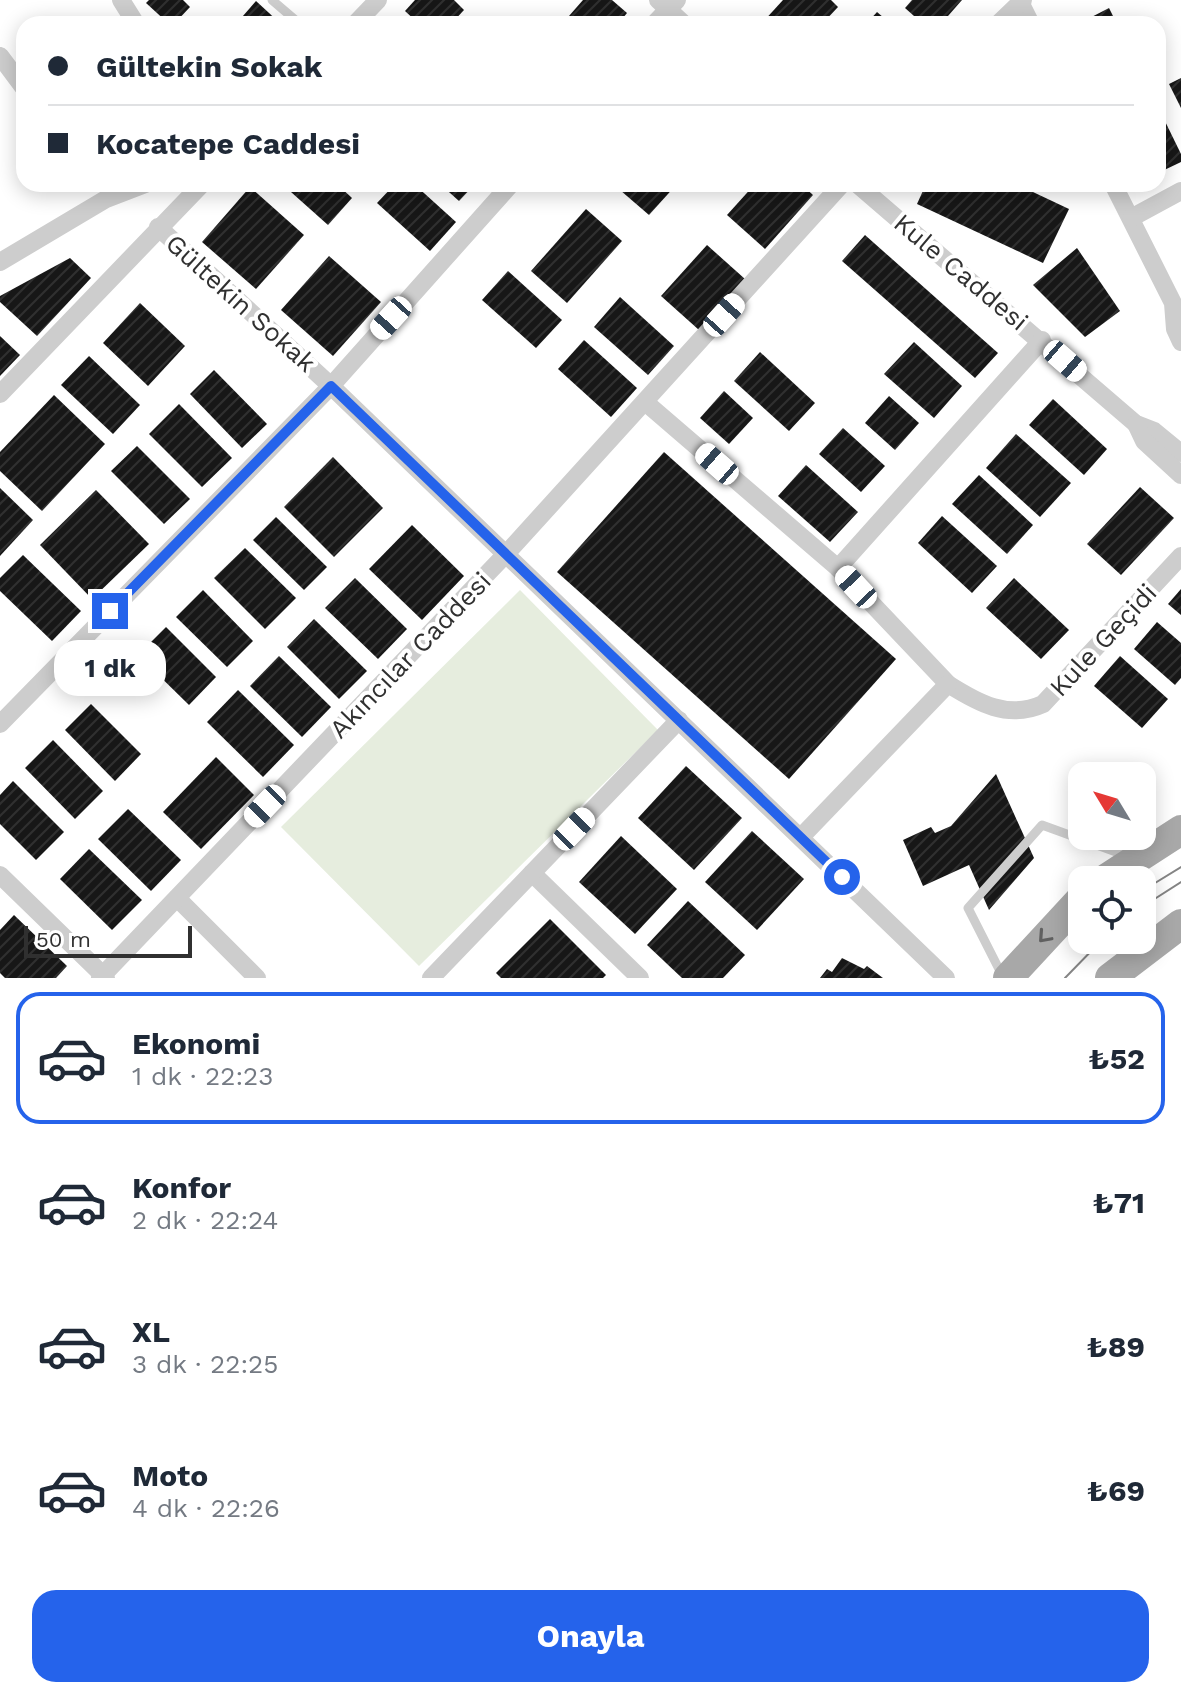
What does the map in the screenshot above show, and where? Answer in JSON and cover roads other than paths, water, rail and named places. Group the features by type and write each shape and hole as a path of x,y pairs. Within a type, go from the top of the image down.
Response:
{"main road":[{"path":"1123,866 1181,830"},
{"path":"1006,978 1068,913"},
{"path":"1110,978 1181,924"},
{"path":"1117,978 1181,949"}],"street":[{"path":"363,16 378,0"},
{"path":"1006,16 1020,1"},
{"path":"0,56 16,77"},
{"path":"1131,218 1181,191"},
{"path":"0,262 100,192"},
{"path":"0,394 194,192"},
{"path":"0,724 331,386 504,192"},
{"name":"Akıncılar Caddesi","path":"103,977 506,554 835,192"},
{"name":"Kule Caddesi","path":"866,192 1136,424 1154,431 1181,453"},
{"path":"1117,192 1177,306 1175,329 1181,342"},
{"name":"Gültekin Sokak","path":"158,227 331,386 946,978"},
{"path":"838,568 1042,340"},
{"path":"645,402 838,568 948,684 801,837"},
{"name":"Kule Caddesi","path":"1136,424 1144,441 1181,475"},
{"name":"Kule Geçidi","path":"948,684 990,707 1018,712 1043,704 1181,556"},
{"path":"431,978 679,720"},
{"path":"532,873 640,978"},
{"path":"0,875 103,977"},
{"path":"177,898 257,978"}],"lane":[{"path":"272,0 291,16"},
{"path":"1006,978 968,908 1042,825 1133,859"}],"tram line":[{"path":"1156,882 1181,867"},
{"path":"1156,898 1181,882"},
{"path":"1065,978 1088,954"}]}
